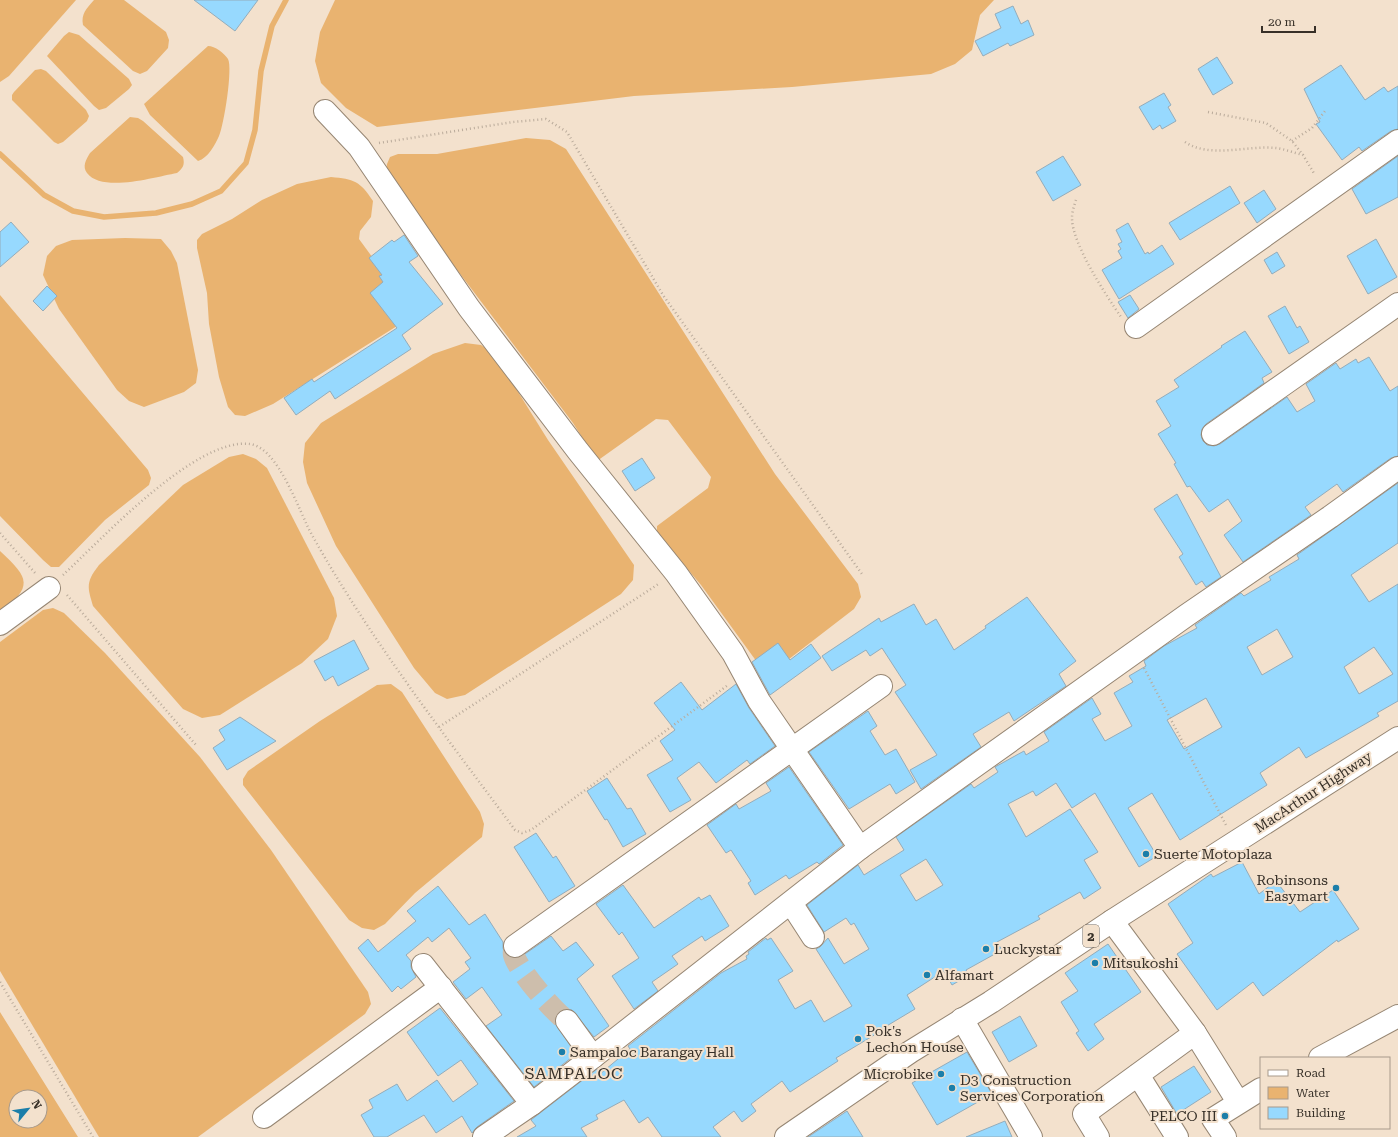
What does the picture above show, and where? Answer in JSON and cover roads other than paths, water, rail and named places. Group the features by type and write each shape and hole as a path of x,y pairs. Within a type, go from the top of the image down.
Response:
{"main road":[{"path":"325,111 359,147 469,308 578,451 676,573 734,653 743,674 759,701 860,848"},
{"path":"1136,327 1398,141"},
{"path":"1214,434 1267,395 1398,304"},
{"path":"484,1137 532,1104 860,848 1135,652 1398,468"},
{"path":"0,624 52,585"},
{"path":"517,944 881,686"},
{"name":"MacArthur Highway","path":"786,1137 910,1052 1398,738"},
{"path":"790,903 813,937"},
{"path":"1112,921 1195,1033 1238,1102"},
{"path":"423,965 532,1104"},
{"path":"264,1117 441,987"},
{"path":"1322,1057 1398,1016"},
{"path":"962,1019 1031,1137"},
{"path":"567,1021 593,1057"},
{"path":"1098,1137 1084,1114 1195,1033"},
{"path":"1138,1075 1177,1137"},
{"path":"1225,1137 1213,1119 1260,1090"}],"water":[{"path":"0,0 76,0 9,76 0,82"},
{"path":"94,0 124,0 166,32 169,40 168,48 147,71 140,74 133,71 83,25 85,12"},
{"path":"335,0 994,0 980,15 972,50 955,64 931,74 792,87 634,96 377,127 346,108 321,83 315,61 320,32"},
{"path":"69,32 79,35 129,79 132,85 106,108 99,110 94,106 47,56"},
{"path":"208,46 219,50 228,59 229,84 219,136 208,154 198,161 150,115 144,104"},
{"path":"41,69 46,71 86,110 89,116 87,121 63,142 58,144 54,142 12,100 12,95 14,92 35,70"},
{"path":"130,117 138,118 143,121 183,157 184,164 177,173 143,180 116,183 94,179 87,173 85,165 90,153"},
{"path":"526,138 550,140 566,149 775,474 858,584 861,597 854,609 767,676 701,585 657,533 657,526 708,488 711,477 668,420 656,419 597,461 573,423 386,176 387,164 390,157 398,154 437,154"},
{"path":"331,177 356,182 364,189 373,201 371,217 360,231 359,239 389,280 397,326 273,404 245,416 235,415 228,407 219,377 209,324 207,293 197,248 197,240 202,234 232,219 262,200 297,184"},
{"path":"125,238 161,239 171,251 177,263 198,370 196,383 184,392 144,407 129,401 117,390 59,309 43,275 47,256 56,246 72,240"},
{"path":"0,295 148,470 151,478 149,485 105,520 59,567 51,567 0,516"},
{"path":"465,343 481,345 495,355 548,440 634,565 633,580 621,594 465,695 447,699 435,693 414,668 336,546 307,483 303,462 305,443 321,423 433,354"},
{"path":"243,454 256,459 267,468 334,598 337,616 328,639 302,663 220,715 202,718 183,709 93,606 89,584 99,565 183,485 229,457"},
{"path":"0,551 17,569 24,582 18,596 0,613"},
{"path":"53,608 64,613 105,653 200,757 271,850 368,992 371,1004 365,1014 198,1137 99,1137 0,971 0,642 43,610"},
{"path":"391,684 402,692 480,812 484,824 482,837 415,893 385,924 374,930 362,928 349,920 243,785 243,779 248,771 320,721 377,685"},
{"path":"0,1012 78,1137 0,1137"}],"waterway":[{"path":"0,154 44,195 73,211 104,217 156,213 192,204 221,191 246,163 255,130 261,71 272,26 286,0"}],"tunnel":[{"path":"515,946 514,955 522,970 545,1000 567,1021"}],"place":[{"name":"Suerte Motoplaza","path":"1146,854"},
{"name":"Robinsons Easymart","path":"1336,888"},
{"name":"Luckystar","path":"986,949"},
{"name":"Mitsukoshi","path":"1095,963"},
{"name":"Alfamart","path":"927,975"},
{"name":"Pok's Lechon House","path":"858,1039"},
{"name":"Sampaloc Barangay Hall","path":"562,1052"},
{"name":"Microbike","path":"941,1074"},
{"name":"D3 Construction Services Corporation","path":"952,1088"},
{"name":"PELCO III","path":"1225,1116"}],"district":[{"name":"SAMPALOC","path":"574,1073"}]}
